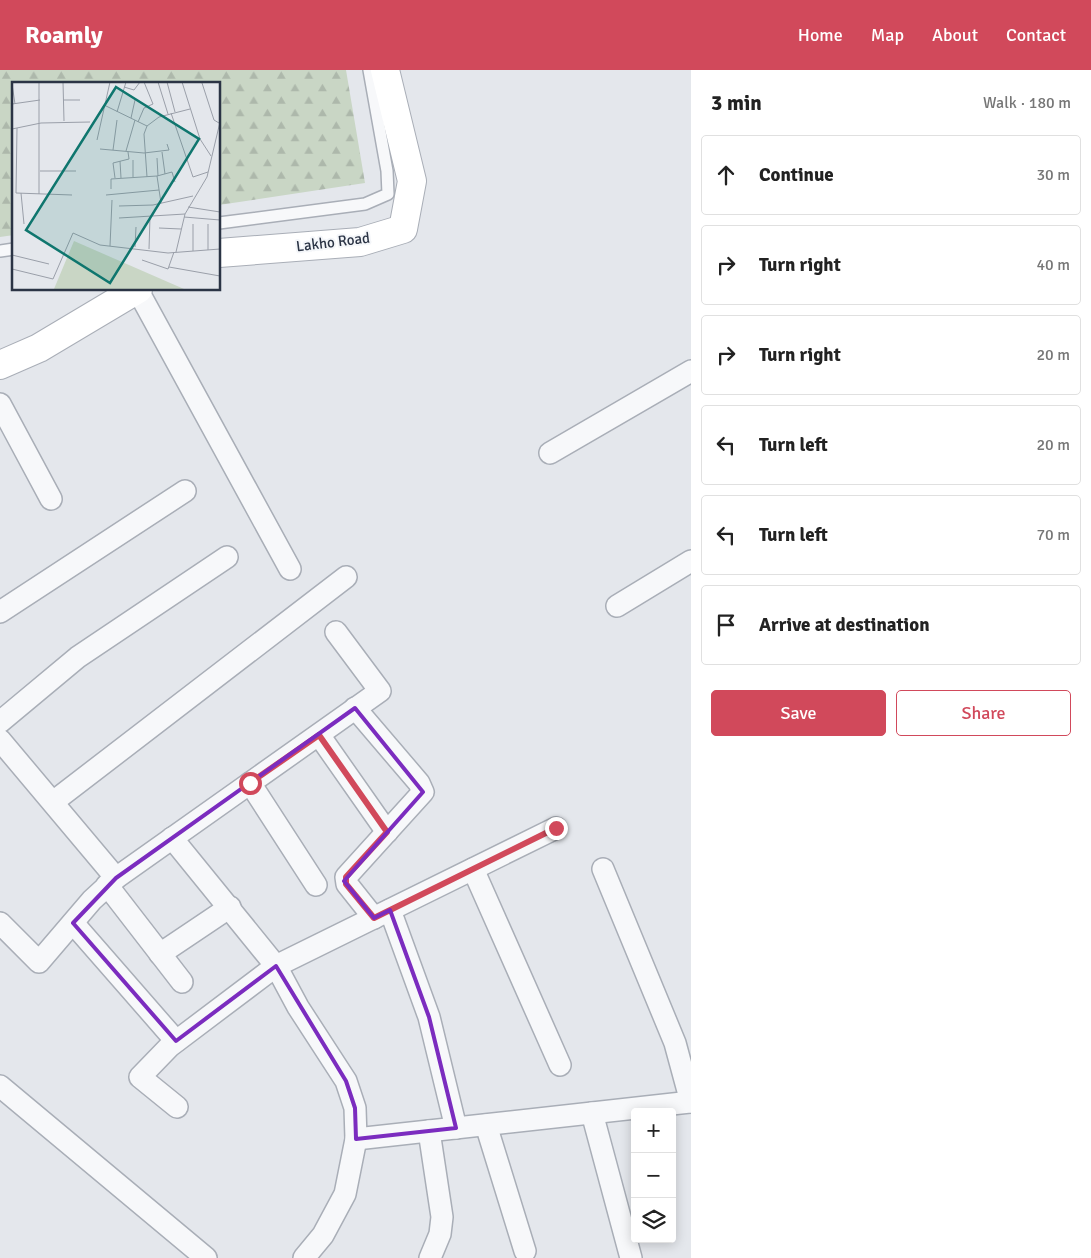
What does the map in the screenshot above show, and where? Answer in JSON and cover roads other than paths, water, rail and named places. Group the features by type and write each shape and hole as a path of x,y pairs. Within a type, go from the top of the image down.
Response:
{"street":[{"name":"Lakho Road","path":"220,253 360,242 403,229 412,181 385,70"},
{"path":"0,365 38,348 136,290"},
{"path":"139,290 290,569"},
{"path":"550,453 691,371"},
{"path":"0,404 51,499"},
{"path":"1,608 184,491"},
{"path":"0,722 78,657 227,557"},
{"path":"617,606 691,561"},
{"path":"53,802 346,578"},
{"path":"0,923 39,962 92,900 112,882 380,691 336,632"},
{"path":"355,708 419,783 424,792 346,877 346,884 382,914 428,1017 456,1128"},
{"path":"319,735 387,832"},
{"path":"0,740 53,802 112,882 160,954 182,982"},
{"path":"250,783 316,885"},
{"path":"177,1107 140,1076 176,1042 276,966 556,828"},
{"path":"172,838 230,907 276,966 298,1007 346,1081 355,1108 356,1139 345,1194 322,1235 304,1258"},
{"path":"474,869 560,1065"},
{"path":"356,1139 691,1102 675,1043 603,869"},
{"path":"160,954 230,907"},
{"path":"73,923 176,1042"},
{"path":"0,1086 206,1258"},
{"path":"592,1113 631,1258"},
{"path":"486,1125 525,1251"},
{"path":"429,1131 442,1217 440,1234 430,1258"}],"lane":[{"path":"220,223 365,204 388,194 387,171 369,70"}]}
